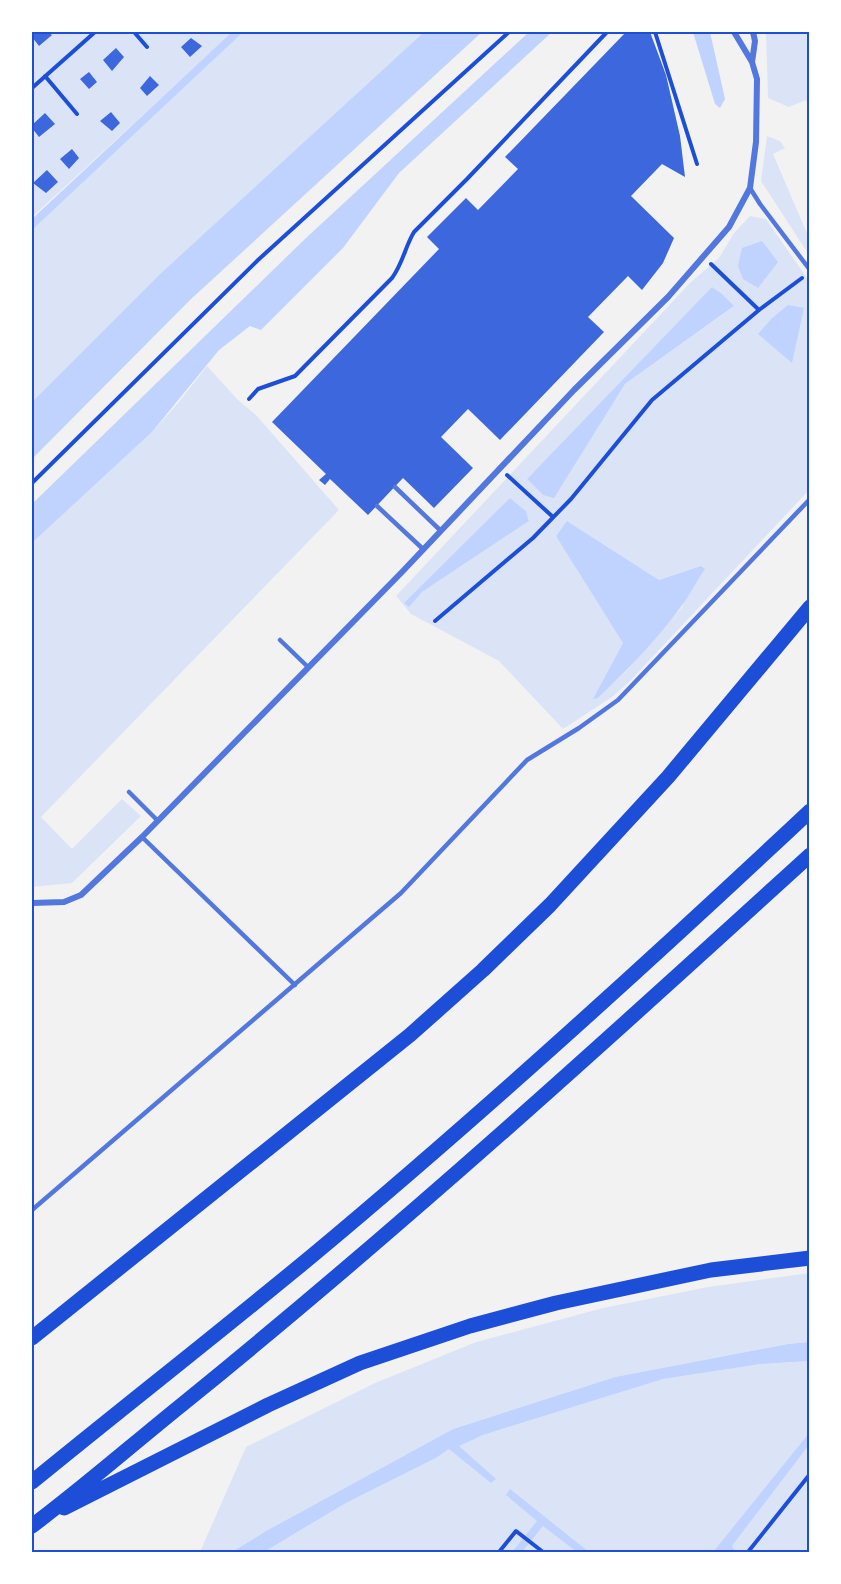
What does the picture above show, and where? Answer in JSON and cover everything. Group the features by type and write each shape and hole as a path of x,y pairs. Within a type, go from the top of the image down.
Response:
{"highway":[{"path":"32,1338 392,1050 483,970 550,905 668,777 810,607"},
{"path":"32,1482 313,1255 402,1179 673,939 810,811"},
{"path":"34,1524 224,1371 444,1184 575,1069 810,855"},
{"path":"34,1524 258,1411 360,1363 470,1326 556,1304 711,1270 810,1258"}],"street":[{"path":"32,903 64,902 81,895 142,837 441,531 574,390 668,297 729,227 750,188 756,142 757,79 752,62 734,32"},
{"path":"752,62 755,41 753,32"}],"lane":[{"path":"750,188 810,271"},
{"path":"395,487 441,531"},
{"path":"32,1210 401,893 526,759 579,729 618,700 810,499"},
{"path":"377,506 423,549"},
{"path":"280,640 308,667"},
{"path":"129,792 158,820"},
{"path":"142,837 295,985"}],"path":[{"path":"32,88 95,32"},
{"path":"134,32 147,46"},
{"path":"32,483 258,260 509,32"},
{"path":"249,399 258,389 295,376 392,278 400,267 408,241 414,232 606,32"},
{"path":"655,32 697,165"},
{"path":"45,76 78,114"},
{"path":"704,258 759,310"},
{"path":"435,621 533,538 571,499 652,400 759,310 810,271"},
{"path":"500,468 553,517"},
{"path":"748,1552 810,1474"},
{"path":"499,1552 516,1531 543,1552"}],"shaded area":[{"path":"32,32 233,32 32,217"},
{"path":"238,32 424,32 160,274 32,402 32,225"},
{"path":"766,32 809,32 809,109 806,100 789,107 768,98"},
{"path":"767,136 780,141 785,148 773,154 809,238 809,255 761,181"},
{"path":"750,216 766,219 809,281 809,490 629,682 612,697 563,729 499,661 411,614 396,596 691,282 719,258 734,233","holes":["713,288 733,307 625,384 554,497 543,495 527,479","510,498 526,511 529,521 422,592","567,521 659,580 701,566 682,607 629,668 598,698 594,698 623,643"]},
{"path":"207,366 238,400 256,415 339,510 41,817 72,849 122,799 141,816 72,883 32,887 32,543 152,432"},
{"path":"809,1273 809,1342 615,1377 453,1429 266,1531 232,1552 200,1552 246,1447 375,1383 476,1342 603,1308 708,1287"},
{"path":"809,1361 809,1433 713,1552 264,1552 346,1503 436,1458 449,1449 483,1435 663,1379 761,1364"},
{"path":"809,1445 809,1552 736,1552 732,1546"}],"water":[{"path":"232,32 243,32 32,230 32,219"},
{"path":"424,32 482,32 190,300 32,459 32,402 160,274"},
{"path":"529,32 552,32 399,173 343,248 261,330 250,326 219,350 152,432 32,543 32,504 306,238"},
{"path":"693,32 710,32 725,99 720,108 715,104"},
{"path":"762,241 778,262 758,288 743,279 738,266 742,248"},
{"path":"712,287 734,306 625,384 554,498 543,495 527,479"},
{"path":"788,305 804,308 792,363 758,334"},
{"path":"510,498 526,511 529,521 422,592 409,607 404,603"},
{"path":"567,521 659,580 701,566 705,569 684,603 661,632 598,698 593,699 623,643 556,536"},
{"path":"809,1342 809,1361 761,1364 663,1379 483,1435 459,1446 496,1479 491,1483 449,1449 436,1458 346,1503 264,1552 232,1552 266,1531 453,1429 615,1377"},
{"path":"809,1433 809,1445 732,1546 736,1552 713,1552"},
{"path":"510,1489 589,1552 577,1552 543,1526 522,1552 512,1552 537,1521 506,1495"}],"building":[{"path":"32,32 48,32 52,35 39,46 32,37"},
{"path":"626,32 650,32 666,75 680,136 685,177 662,164 631,196 674,238 663,263 642,290 628,276 588,317 604,332 500,440 468,409 441,437 473,468 434,508 403,478 368,515 330,479 325,485 319,480 326,474 272,422 439,249 427,237 466,198 478,210 518,169 505,157"},
{"path":"191,38 202,46 190,57 181,47"},
{"path":"116,48 124,57 112,71 103,60"},
{"path":"89,72 97,82 89,89 80,79"},
{"path":"150,76 159,85 147,96 140,88"},
{"path":"111,112 120,123 112,131 100,121"},
{"path":"45,113 55,124 39,137 32,125"},
{"path":"72,149 79,158 69,169 60,159"},
{"path":"47,170 58,182 46,193 33,183"}]}
